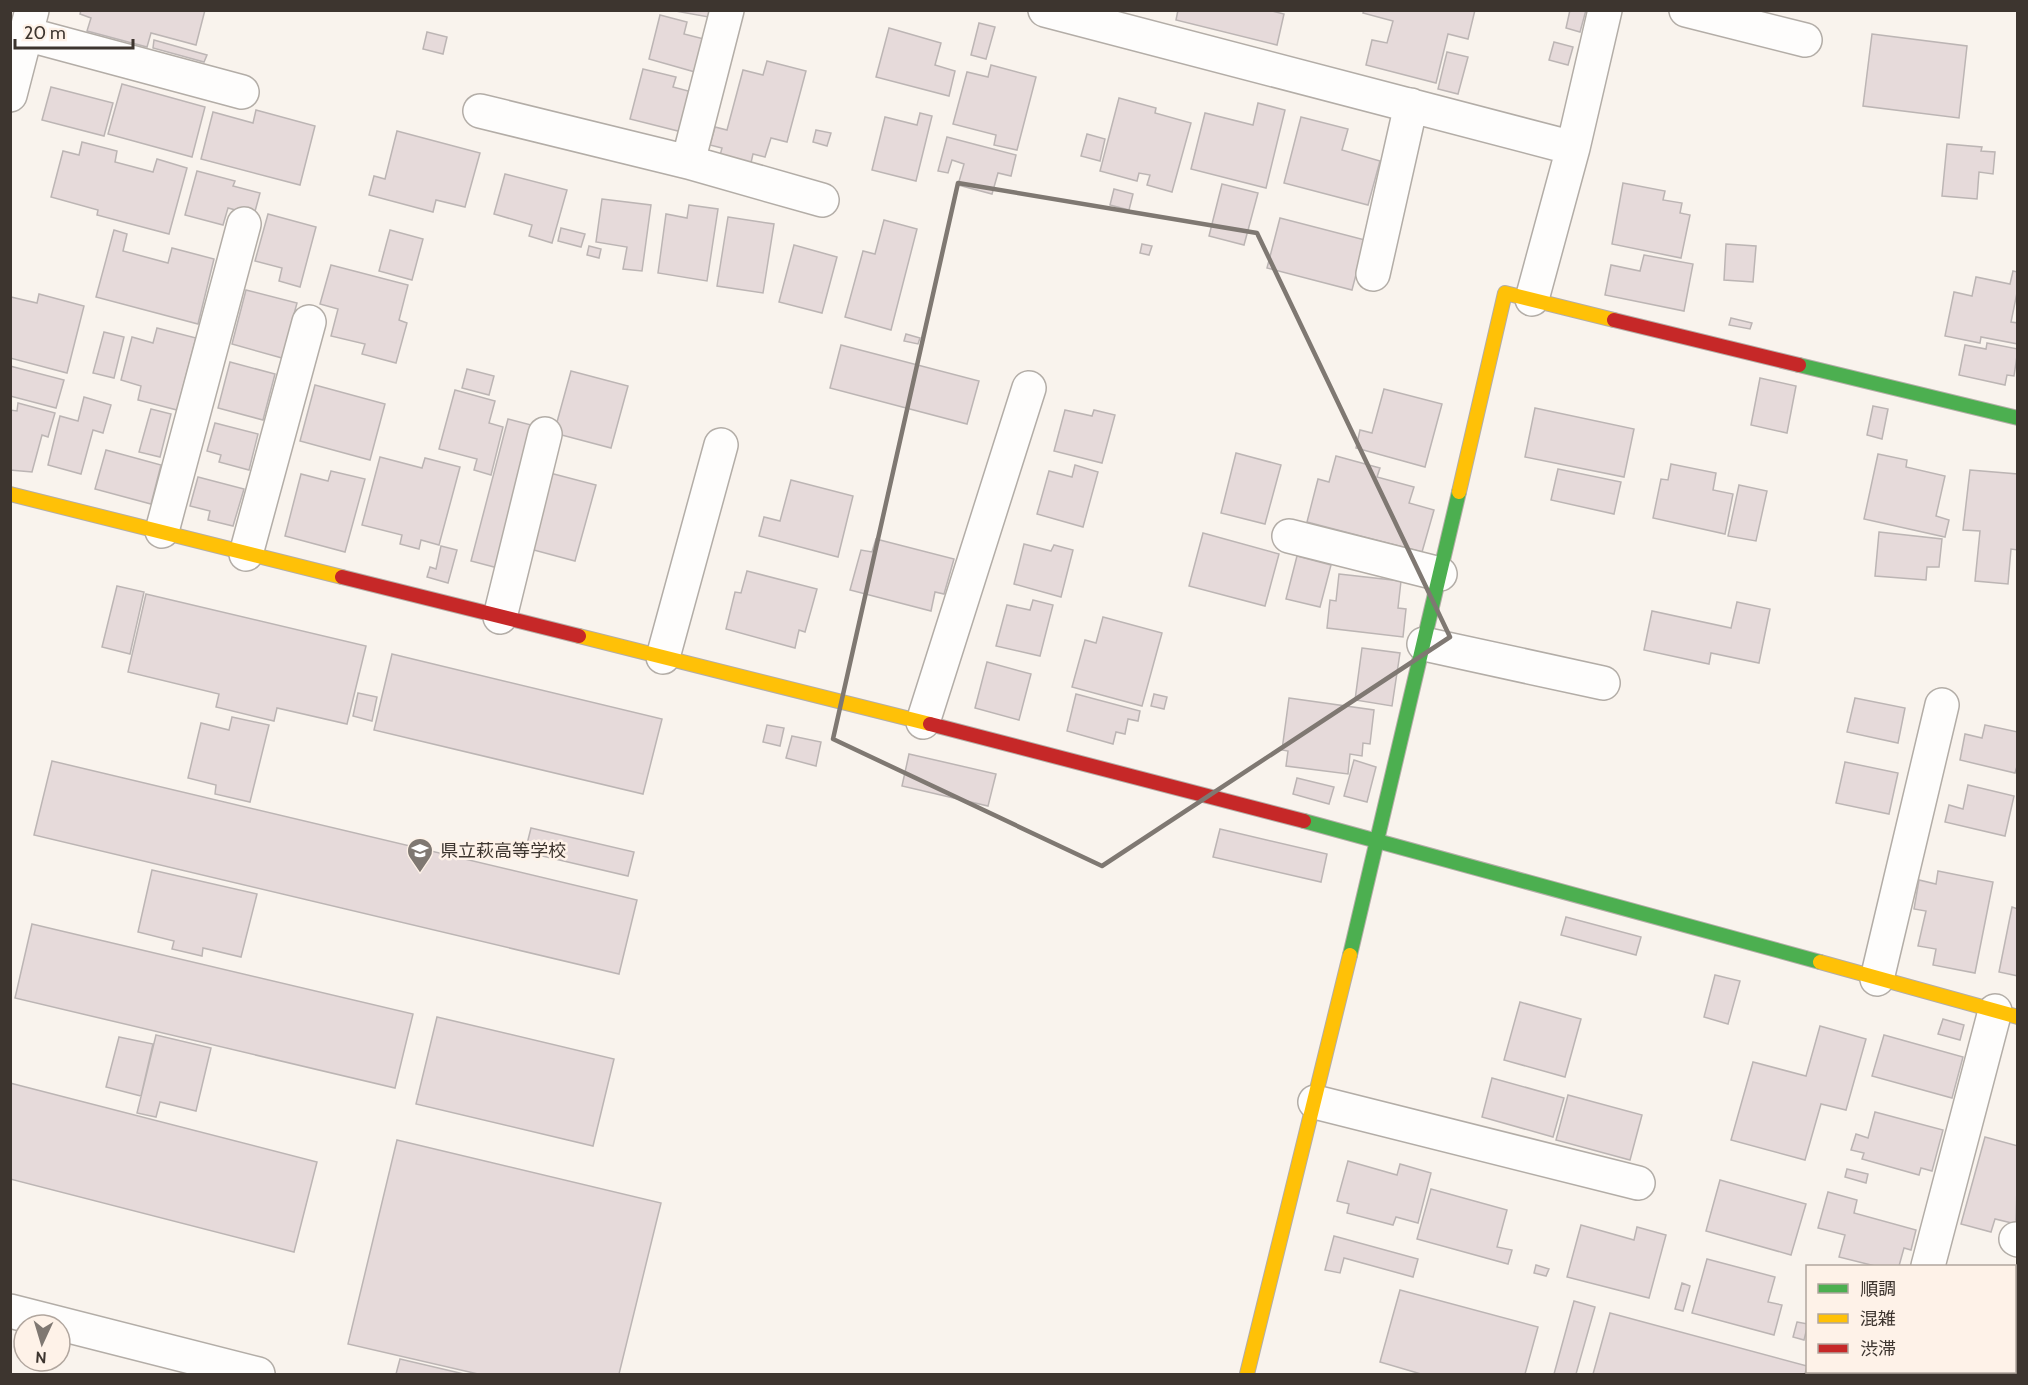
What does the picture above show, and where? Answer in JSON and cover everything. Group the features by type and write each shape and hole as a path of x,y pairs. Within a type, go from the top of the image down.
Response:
{"street":[{"path":"688,162 728,10"},
{"path":"1046,10 1573,148"},
{"path":"1532,299 1573,148 1605,10"},
{"path":"1686,10 1805,40"},
{"path":"10,95 29,22 242,92"},
{"path":"1373,274 1411,105"},
{"path":"480,111 688,162 822,200"},
{"path":"162,531 244,224"},
{"path":"1247,1374 1378,840 1505,293 2018,418"},
{"path":"246,554 309,322"},
{"path":"924,722 1029,388"},
{"path":"500,617 545,434"},
{"path":"663,657 721,445"},
{"path":"10,494 924,722 1378,840 2006,1014 1928,1265"},
{"path":"1289,536 1440,574"},
{"path":"1424,644 1603,683"},
{"path":"1877,979 1942,705"},
{"path":"1315,1102 1638,1183"},
{"path":"10,1311 175,1364 258,1374"}],"highlighted area":[{"path":"958,183 1257,233 1450,637 1102,866 833,739"}],"building":[{"path":"81,10 205,10 196,45 151,33 147,47 87,31 91,18 80,14"},
{"path":"670,10 716,10 714,18"},
{"path":"1178,10 1268,10 1284,14 1277,45 1176,20"},
{"path":"1364,10 1475,10 1468,39 1448,34 1436,83 1366,65 1372,40 1387,43 1393,21 1363,13"},
{"path":"1570,10 1586,10 1580,32 1566,28"},
{"path":"660,15 687,22 684,34 704,39 695,72 649,59"},
{"path":"979,23 995,27 986,59 971,55"},
{"path":"889,28 941,43 935,65 955,71 949,96 876,77"},
{"path":"427,32 447,37 443,54 423,49"},
{"path":"1872,34 1967,46 1959,118 1863,106"},
{"path":"154,40 207,55 204,62 153,48"},
{"path":"1554,42 1573,47 1568,65 1549,60"},
{"path":"1447,52 1468,57 1458,94 1438,89"},
{"path":"767,61 806,71 787,142 771,138 765,157 753,154 750,167 719,159 722,148 710,145 715,127 727,130 743,70 763,75"},
{"path":"991,65 1036,77 1017,150 994,145 996,135 953,124 967,72 988,77"},
{"path":"643,69 676,77 673,87 692,92 682,132 630,119"},
{"path":"122,84 205,107 192,157 108,134"},
{"path":"51,87 113,103 104,136 42,120"},
{"path":"1119,98 1156,108 1155,113 1191,123 1172,192 1147,185 1150,175 1139,173 1137,181 1100,171"},
{"path":"1258,103 1285,110 1266,188 1191,169 1205,113 1253,125"},
{"path":"256,110 315,126 300,185 201,159 213,112 253,123"},
{"path":"920,113 932,116 916,181 872,170 885,117 917,125"},
{"path":"1301,117 1348,129 1342,150 1380,161 1368,205 1284,183"},
{"path":"816,130 831,133 827,146 813,142"},
{"path":"397,131 480,153 465,207 436,200 433,212 369,195 374,176 385,179"},
{"path":"1087,134 1105,139 1100,161 1081,156"},
{"path":"947,137 1016,155 1011,176 998,173 992,194 958,185 964,164 952,160 948,173 938,171"},
{"path":"82,142 117,151 115,162 153,172 157,159 187,168 169,234 97,215 98,210 51,197 63,151 79,155"},
{"path":"1947,144 1982,147 1981,151 1995,152 1993,174 1979,172 1977,199 1942,196"},
{"path":"197,171 235,181 233,186 260,193 254,215 228,208 223,225 185,215"},
{"path":"505,174 567,190 552,243 529,236 532,225 494,214"},
{"path":"1623,183 1665,191 1663,200 1682,203 1680,213 1690,215 1681,258 1612,244"},
{"path":"1222,184 1258,193 1244,245 1209,236"},
{"path":"1114,189 1133,194 1129,210 1110,205"},
{"path":"602,199 651,205 642,271 623,269 627,247 596,242"},
{"path":"689,205 718,209 707,281 658,273 666,214 687,218"},
{"path":"268,214 316,227 300,287 279,281 282,268 255,261"},
{"path":"728,217 774,224 763,293 717,286"},
{"path":"1280,218 1365,240 1352,290 1267,268"},
{"path":"884,220 917,229 891,330 845,317 863,251 875,254"},
{"path":"561,228 585,234 581,247 558,241"},
{"path":"114,230 127,234 123,251 168,263 172,248 214,259 198,324 96,297"},
{"path":"390,230 423,239 412,280 379,271"},
{"path":"1142,244 1152,246 1149,255 1140,253"},
{"path":"1726,244 1756,246 1753,282 1724,280"},
{"path":"794,245 837,257 822,313 779,302"},
{"path":"589,246 601,249 599,258 587,255"},
{"path":"1644,255 1693,264 1684,311 1605,295 1611,265 1640,271"},
{"path":"331,265 408,285 399,320 407,323 396,363 362,354 365,344 331,336 338,309 320,304"},
{"path":"2013,271 2018,272 2018,288 2011,322 2018,323 2018,344 1981,337 1980,343 1945,336 1954,292 1972,296 1976,277 2010,284"},
{"path":"246,290 297,303 282,358 232,344"},
{"path":"39,294 84,306 67,373 10,358 11,297 37,303"},
{"path":"1731,318 1752,323 1750,329 1729,325"},
{"path":"157,328 196,338 177,410 138,400 141,386 121,380 132,337 153,343"},
{"path":"104,332 124,337 114,378 93,373"},
{"path":"906,334 920,338 918,344 904,341"},
{"path":"1987,343 2018,349 2014,376 2007,375 2005,385 1959,375 1965,345 1986,349"},
{"path":"841,345 979,381 967,424 830,388"},
{"path":"230,362 275,374 263,420 218,408"},
{"path":"10,366 64,380 56,408 10,396"},
{"path":"467,369 494,376 489,395 462,388"},
{"path":"571,371 628,386 611,448 554,433"},
{"path":"1760,378 1796,386 1787,433 1751,425"},
{"path":"315,385 385,404 370,460 300,441"},
{"path":"1384,389 1442,404 1425,467 1356,448 1360,430 1372,433"},
{"path":"455,390 495,401 489,423 503,427 491,475 474,470 477,459 439,449"},
{"path":"84,397 111,405 103,433 93,430 81,474 48,465 60,416 78,421"},
{"path":"18,403 55,413 48,437 42,435 32,472 10,470 10,410 17,411"},
{"path":"1873,406 1888,409 1882,439 1867,435"},
{"path":"1535,408 1634,429 1624,477 1525,457"},
{"path":"151,409 171,414 160,457 139,452"},
{"path":"1065,410 1092,416 1094,410 1115,415 1102,463 1054,451"},
{"path":"508,419 535,426 498,568 471,561"},
{"path":"215,423 258,434 249,470 219,462 221,455 207,451"},
{"path":"106,450 161,465 151,504 95,489"},
{"path":"1236,453 1281,465 1265,524 1221,513"},
{"path":"1878,454 1907,460 1906,467 1945,476 1936,516 1949,520 1945,537 1864,519"},
{"path":"1336,456 1380,468 1377,477 1414,487 1409,503 1434,510 1422,552 1307,522 1318,479 1329,482"},
{"path":"380,457 422,468 425,458 460,467 439,545 421,540 419,549 400,544 402,535 362,525"},
{"path":"1671,464 1716,473 1713,490 1733,494 1725,534 1653,518 1661,479 1668,480"},
{"path":"1075,465 1098,472 1083,527 1037,514 1049,471 1072,477"},
{"path":"1558,469 1621,482 1614,514 1551,500"},
{"path":"1970,470 2018,474 2018,550 2011,549 2008,584 1975,581 1980,531 1963,530"},
{"path":"331,471 365,479 345,552 285,536 301,474 328,481"},
{"path":"550,473 596,485 575,561 530,549"},
{"path":"198,477 244,489 233,526 208,520 210,511 190,506"},
{"path":"791,480 853,496 838,557 759,536 764,517 780,521"},
{"path":"1739,485 1767,491 1756,541 1728,536"},
{"path":"1879,532 1942,539 1939,567 1927,567 1926,580 1875,576"},
{"path":"1203,533 1279,554 1265,606 1189,586"},
{"path":"876,539 954,559 944,594 935,592 931,611 850,590 861,550 872,552"},
{"path":"1024,544 1051,551 1054,545 1073,550 1061,597 1014,584"},
{"path":"441,546 457,550 448,583 427,577 430,567 436,569"},
{"path":"1297,556 1331,565 1320,607 1286,599"},
{"path":"747,571 817,589 805,632 799,630 795,648 726,629 735,592 741,593"},
{"path":"1339,574 1401,581 1398,608 1406,609 1403,637 1327,628 1330,600 1336,601"},
{"path":"117,586 144,592 130,654 102,647"},
{"path":"146,594 366,646 347,724 277,708 274,721 216,707 219,694 128,672"},
{"path":"1033,600 1053,605 1040,656 996,646 1007,605 1030,610"},
{"path":"1737,602 1770,609 1759,663 1711,653 1709,664 1644,650 1652,611 1731,628"},
{"path":"1103,617 1162,633 1142,706 1072,687 1085,640 1096,643"},
{"path":"1362,648 1400,653 1392,706 1355,700"},
{"path":"392,654 662,719 643,794 374,730"},
{"path":"987,662 1031,674 1019,720 975,708"},
{"path":"358,693 377,697 372,721 353,716"},
{"path":"1076,694 1140,711 1138,721 1128,719 1125,734 1116,732 1113,744 1067,731"},
{"path":"1154,694 1167,697 1164,709 1151,706"},
{"path":"1289,698 1374,710 1370,744 1363,743 1362,756 1350,754 1348,774 1286,766 1288,751 1282,750"},
{"path":"1855,698 1905,708 1898,743 1847,732"},
{"path":"232,717 269,725 250,802 215,794 216,785 188,778 201,723 229,730"},
{"path":"767,725 784,728 780,746 763,742"},
{"path":"1985,725 2018,732 2018,763 2015,773 1960,760 1965,734 1982,738"},
{"path":"792,736 821,742 816,766 786,758"},
{"path":"909,754 996,774 988,806 902,786"},
{"path":"1354,760 1376,767 1367,802 1344,796"},
{"path":"52,761 637,900 619,974 34,835"},
{"path":"1845,762 1898,773 1889,814 1836,803"},
{"path":"1297,778 1334,787 1329,804 1293,794"},
{"path":"1968,785 2014,796 2005,836 1945,822 1949,805 1963,809"},
{"path":"531,828 634,852 628,876 525,852"},
{"path":"1220,829 1327,854 1321,882 1213,857"},
{"path":"152,870 257,894 241,957 203,948 202,956 172,949 174,941 138,932"},
{"path":"1938,871 1993,882 1975,973 1933,965 1936,949 1918,946 1926,911 1914,909 1919,880 1936,884"},
{"path":"2012,907 2018,909 2018,976 1999,972"},
{"path":"1566,917 1641,937 1636,955 1561,935"},
{"path":"32,924 413,1014 395,1088 15,998"},
{"path":"1715,975 1740,981 1728,1024 1704,1017"},
{"path":"1520,1002 1581,1019 1565,1077 1504,1060"},
{"path":"437,1017 614,1059 593,1146 416,1104"},
{"path":"1943,1019 1964,1025 1960,1040 1938,1034"},
{"path":"1820,1026 1866,1039 1846,1110 1821,1104 1805,1160 1731,1140 1753,1062 1806,1076"},
{"path":"156,1035 211,1048 196,1111 160,1102 156,1117 137,1113"},
{"path":"1884,1035 1963,1057 1952,1098 1872,1076"},
{"path":"119,1037 153,1044 141,1096 106,1087"},
{"path":"1492,1078 1564,1098 1553,1137 1482,1117"},
{"path":"10,1083 317,1162 294,1252 10,1179"},
{"path":"1568,1095 1642,1115 1630,1160 1556,1140"},
{"path":"1875,1112 1943,1130 1932,1171 1921,1168 1919,1175 1862,1159 1864,1153 1851,1150 1856,1134 1868,1138"},
{"path":"1985,1137 2018,1146 2016,1224 1995,1219 1991,1232 1961,1224"},
{"path":"397,1140 661,1203 619,1374 478,1374 348,1344"},
{"path":"1348,1161 1397,1175 1400,1164 1431,1173 1418,1223 1396,1217 1393,1225 1347,1213 1349,1204 1337,1201"},
{"path":"1847,1169 1868,1174 1866,1183 1845,1177"},
{"path":"1720,1180 1806,1204 1791,1255 1706,1231"},
{"path":"1431,1189 1507,1210 1497,1247 1512,1250 1508,1264 1417,1239"},
{"path":"1828,1192 1857,1200 1854,1213 1916,1230 1911,1250 1904,1248 1899,1265 1871,1265 1839,1257 1845,1235 1818,1228"},
{"path":"1581,1225 1634,1240 1637,1227 1666,1235 1649,1298 1567,1277"},
{"path":"1334,1236 1418,1259 1413,1277 1344,1258 1340,1273 1325,1270"},
{"path":"1707,1259 1775,1277 1768,1302 1782,1305 1774,1335 1692,1313"},
{"path":"1536,1265 1549,1269 1546,1276 1534,1273"},
{"path":"1682,1283 1690,1286 1683,1311 1675,1309"},
{"path":"1400,1290 1538,1327 1525,1374 1421,1374 1380,1362"},
{"path":"1574,1301 1595,1307 1576,1374 1554,1374"},
{"path":"1610,1313 1806,1366 1805,1374 1593,1374"},
{"path":"1797,1322 1806,1324 1804,1340 1793,1337"},
{"path":"400,1359 464,1374 396,1374"}],"traffic: fast":[{"path":"1799,365 2018,418"},
{"path":"1350,955 1459,492"},
{"path":"1304,821 1820,962"}],"traffic: slow":[{"path":"1459,492 1505,293 1614,320"},
{"path":"10,494 342,577"},
{"path":"579,636 930,724"},
{"path":"1247,1374 1350,955"},
{"path":"1820,962 2018,1017"}],"traffic: jam":[{"path":"1614,320 1799,365"},
{"path":"342,577 579,636"},
{"path":"930,724 1304,821"}],"place":[{"name":"県立萩高等学校","path":"420,874"}]}
